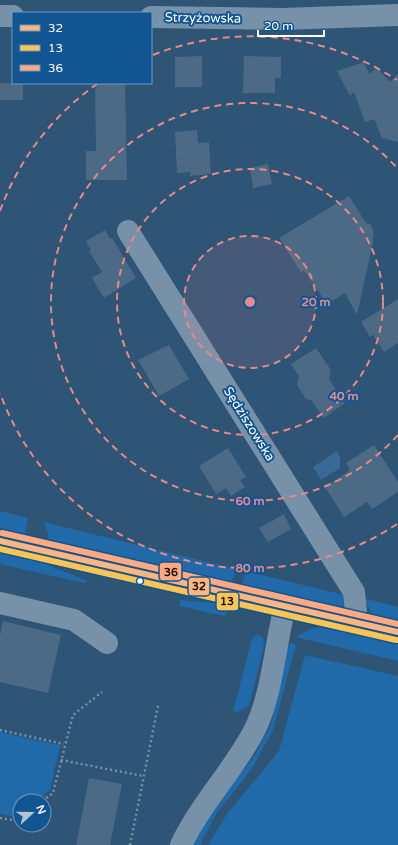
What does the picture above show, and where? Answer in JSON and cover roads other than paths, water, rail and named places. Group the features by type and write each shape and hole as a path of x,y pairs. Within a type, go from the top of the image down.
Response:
{"street":[{"name":"Strzyżowska","path":"152,17 282,19 398,15"},
{"path":"0,16 12,16"},
{"name":"Sędziszowska","path":"128,230 354,592 357,622"},
{"path":"0,542 398,632"},
{"path":"0,603 74,620 107,643"},
{"path":"181,845 189,827 254,732 267,690 285,606"}]}
